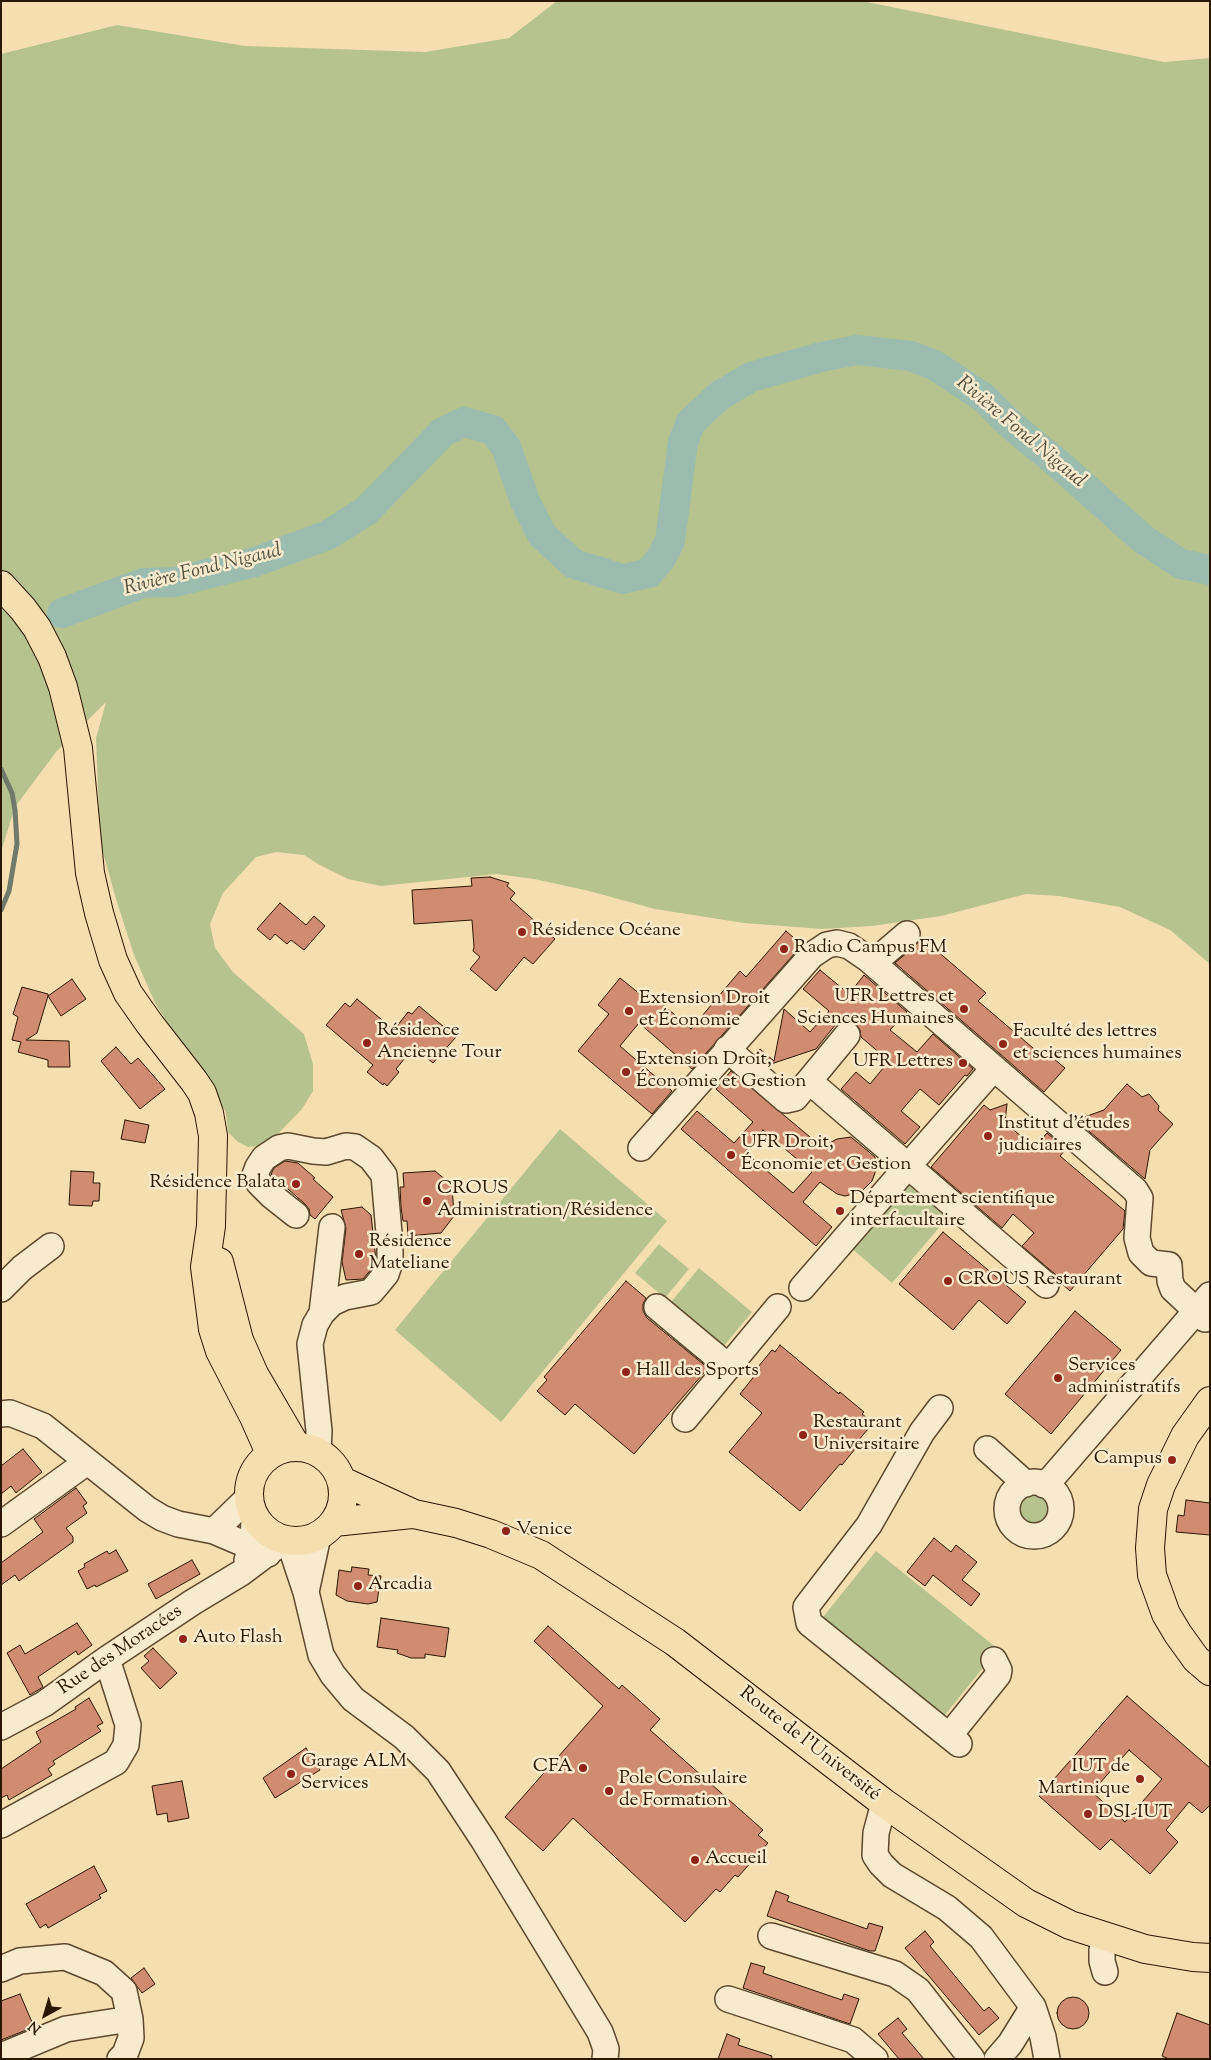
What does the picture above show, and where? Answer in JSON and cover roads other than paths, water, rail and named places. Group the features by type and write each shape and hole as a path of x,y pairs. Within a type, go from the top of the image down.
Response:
{"main road":[{"path":"1,585 37,628 52,657 63,687 78,748 90,873 98,913 113,960 128,993 194,1081 202,1093 209,1113 213,1136 211,1226 205,1267 213,1330 220,1351 270,1453"},
{"path":"211,1226 239,1340 254,1374 307,1449 334,1466 342,1481 343,1502 326,1529 304,1541 274,1545 251,1508 249,1485 253,1472 270,1453 283,1448 307,1449"},
{"path":"1210,1401 1185,1436 1161,1485 1153,1509 1150,1548 1152,1575 1166,1614 1196,1659 1210,1671"},
{"name":"Route de l'Université","path":"342,1481 414,1514 456,1523 491,1534 541,1555 675,1642 884,1804 1026,1903 1070,1926 1144,1949 1210,1958"},
{"name":"Route de l'Université","path":"326,1529 414,1514"}],"street":[{"path":"873,963 907,934"},
{"path":"641,1148 790,978 818,949 837,943 849,946 873,963 1135,1190 1140,1198 1137,1238 1141,1253 1151,1263 1169,1265 1170,1281 1173,1289 1205,1310 1052,1478 1036,1489"},
{"path":"727,1049 786,1100 795,1098 847,1035"},
{"path":"802,1288 994,1068"},
{"path":"809,1081 1046,1285"},
{"path":"296,1216 259,1183 256,1175 258,1167 264,1158 279,1148 288,1146 326,1152 346,1146 354,1147 371,1158 384,1175 390,1262 386,1274 371,1292 345,1297 332,1303 322,1313 315,1325 310,1344 319,1430 307,1449"},
{"path":"322,1313 332,1227"},
{"path":"1,1289 22,1268 51,1246"},
{"path":"657,1307 728,1367"},
{"path":"685,1419 778,1307"},
{"path":"940,1408 922,1432 869,1525 806,1607 809,1623 954,1740 998,1675 999,1670 994,1660"},
{"path":"1,1414 10,1413 43,1426 147,1510 162,1518 178,1524 274,1545 306,1592 321,1654 333,1675 353,1699 404,1737 438,1771 484,1841 600,2032 606,2049 605,2059"},
{"path":"1,1524 87,1462"},
{"path":"214,1531 251,1508"},
{"path":"306,1592 326,1529"},
{"name":"Rue des Moracées","path":"1,1727 44,1704 107,1659 193,1602 241,1573 274,1545"},
{"path":"1,1825 116,1762 126,1745 128,1725 107,1659"},
{"path":"884,1804 876,1833 875,1855 892,1875 947,1908 981,1937 1033,2007 1043,2037 1047,2059"},
{"path":"771,1936 895,1974 918,1990 972,2059"},
{"path":"1105,1972 1102,1950 1108,1938"},
{"path":"1,1969 20,1961 65,1957 104,1973 124,1991 130,2019 131,2038 125,2054 120,2059"},
{"path":"728,2000 853,2040 875,2059"},
{"path":"997,2059 1010,2044 1033,2007"},
{"path":"1,2056 66,2029 130,2019"}],"waterway":[{"name":"Rivière Fond Nigaud","path":"62,613 143,583 175,582 255,562 328,535 366,511 443,432 464,422 493,430 506,447 525,501 542,535 574,564 623,579 649,573 661,558 670,541 683,442 691,422 719,396 751,377 821,357 857,350 911,356 936,366 984,398 1010,424 1143,539 1181,564 1210,570"},
{"path":"1,769 12,793 17,844 9,891 1,910"}],"place":[{"name":"Résidence Océane","path":"522,932"},
{"name":"Radio Campus FM","path":"784,949"},
{"name":"UFR Lettres et Sciences Humaines","path":"964,1009"},
{"name":"Extension Droit et Économie","path":"629,1011"},
{"name":"Résidence Ancienne Tour","path":"367,1043"},
{"name":"Faculté des lettres et sciences humaines","path":"1003,1044"},
{"name":"UFR Lettres","path":"963,1063"},
{"name":"Extension Droit, Économie et Gestion","path":"626,1072"},
{"name":"Institut d'études judiciaires","path":"988,1136"},
{"name":"UFR Droit, Économie et Gestion","path":"731,1155"},
{"name":"Résidence Balata","path":"296,1184"},
{"name":"CROUS Administration/Résidence","path":"427,1201"},
{"name":"Département scientifique interfacultaire","path":"840,1211"},
{"name":"Résidence Mateliane","path":"359,1254"},
{"name":"CROUS Restaurant","path":"948,1281"},
{"name":"Hall des Sports","path":"626,1372"},
{"name":"Services administratifs","path":"1058,1378"},
{"name":"Restaurant Universitaire","path":"803,1435"},
{"name":"Campus","path":"1172,1460"},
{"name":"Venice","path":"506,1531"},
{"name":"Arcadia","path":"358,1586"},
{"name":"Auto Flash","path":"183,1639"},
{"name":"CFA","path":"583,1768"},
{"name":"Garage ALM Services","path":"291,1774"},
{"name":"IUT de Martinique","path":"1140,1779"},
{"name":"Pole Consulaire de Formation","path":"609,1791"},
{"name":"DSI-IUT","path":"1088,1814"},
{"name":"Accueil","path":"695,1860"}]}
